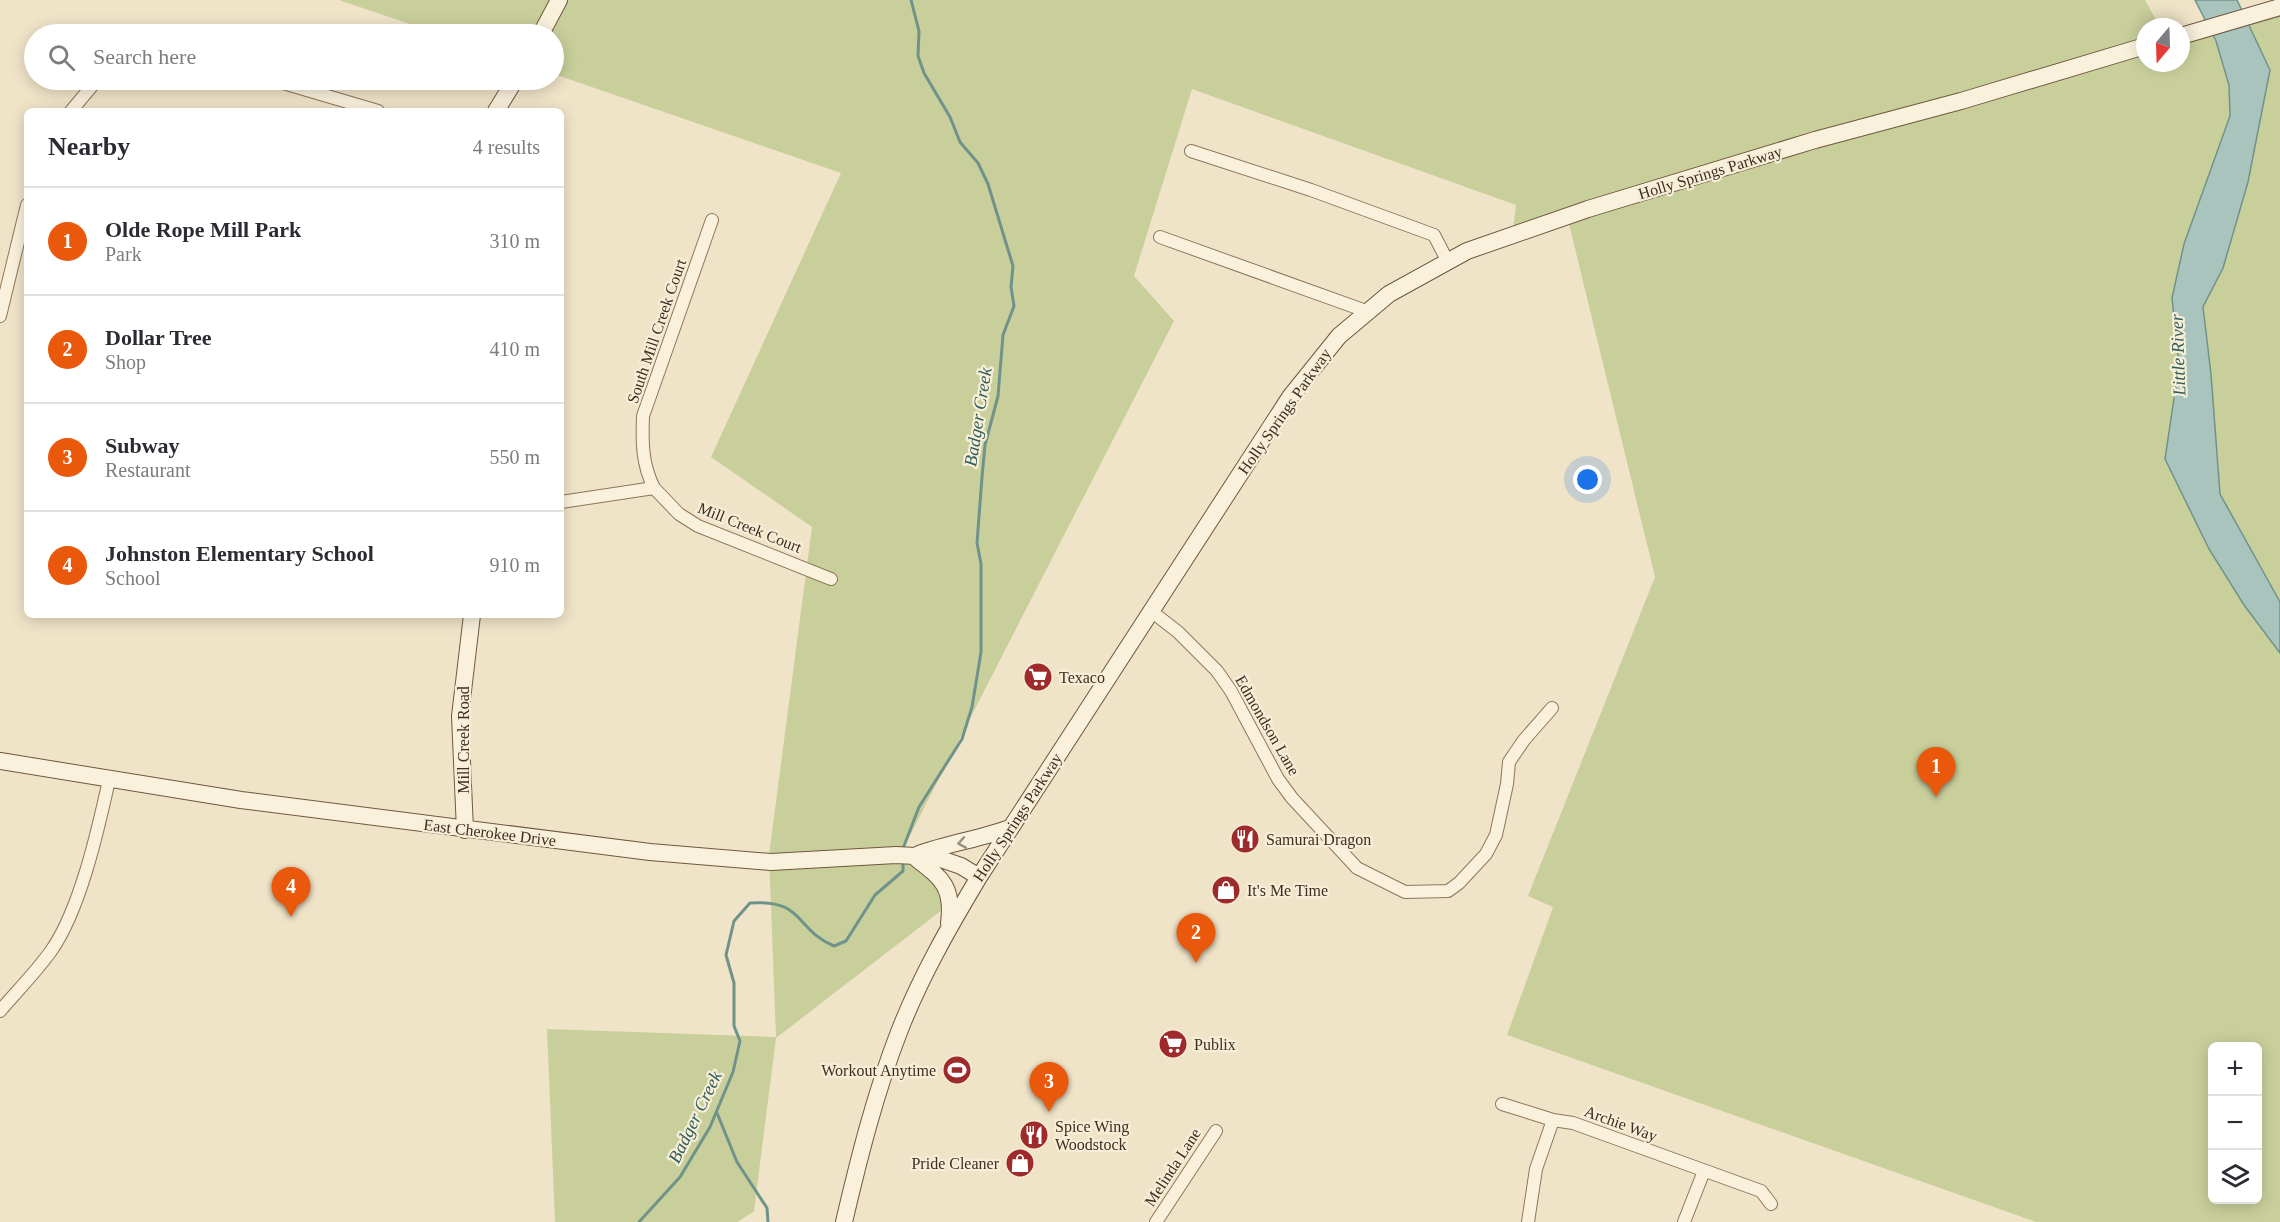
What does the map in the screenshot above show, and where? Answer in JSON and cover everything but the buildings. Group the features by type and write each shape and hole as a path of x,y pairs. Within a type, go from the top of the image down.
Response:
{"main road":[{"path":"546,24 559,0"},
{"path":"2190,33 2280,8"},
{"name":"Holly Springs Parkway","path":"844,1222 867,1130 891,1054 918,989 948,928 1010,828 1301,381 1323,353 1366,311 1408,281 1447,260 1588,209 1815,140 1961,101 2136,48"},
{"path":"498,108 509,90"},
{"name":"Mill Creek Road","path":"465,830 460,716 472,618"},
{"name":"East Cherokee Drive","path":"0,761 109,780 465,830 717,860 771,862 913,856 947,860 979,877"},
{"path":"913,856 942,846 972,841 1010,828"},
{"path":"913,856 943,880 951,907 948,928"}],"street":[{"path":"74,108 89,90"},
{"path":"307,90 368,108"},
{"path":"1191,151 1321,194 1434,236 1447,260"},
{"path":"0,316 24,217"},
{"name":"South Mill Creek Court","path":"654,488 646,472 641,447 643,416 712,220"},
{"path":"1160,237 1366,311"},
{"path":"564,502 654,488"},
{"name":"Mill Creek Court","path":"654,488 679,514 698,526 831,579"},
{"name":"Edmondson Lane","path":"1151,611 1178,632 1217,671 1231,691 1278,779 1305,812 1357,868 1405,892 1448,891 1459,883 1486,854 1496,835 1507,784 1509,762 1524,740 1552,708"},
{"path":"0,1011 53,950 71,914 96,835 109,780"},
{"name":"Archie Way","path":"1502,1104 1552,1120 1573,1123 1761,1191 1771,1204"},
{"path":"1528,1222 1536,1169 1552,1120"},
{"name":"Melinda Lane","path":"1156,1222 1216,1131"},
{"path":"1684,1222 1704,1171"}],"green space":[{"path":"339,0 2145,0 2155,18 2136,18 2136,72 2190,72 2190,38 2280,13 2280,1222 2036,1222 1507,1035 1553,907 1528,896 1655,577 1569,224 1513,230 1516,205 1192,89 1134,276 1174,321 903,849 951,903 776,1038 754,1211 738,1222 555,1222 547,1029 776,1037 769,855 812,527 711,457 841,173 564,77 564,24 410,24"}],"water":[{"name":"Little River","path":"2195,0 2237,0 2270,70 2248,182 2223,268 2203,307 2211,374 2220,494 2280,602 2280,653 2244,605 2209,549 2165,459 2179,365 2172,298 2184,244 2230,116 2229,85 2216,41"}],"waterway":[{"name":"Badger Creek","path":"904,846 919,807 962,739 972,707 981,652 981,564 977,543 985,445 998,396 1003,335 1014,306 1011,287 1013,266 988,184 978,163 960,142 950,117 924,73 918,56 919,31 911,0"},
{"name":"Badger Creek","path":"639,1222 680,1177 710,1127 733,1072 740,1041 734,1026 734,983 726,955 734,921 750,903 781,906 790,910 821,939 834,946 846,941 875,895 903,871 903,864"},
{"path":"717,1113 737,1162 767,1208 768,1222"}],"place":[{"name":"Texaco","path":"1038,677"},
{"name":"Olde Rope Mill Park","path":"1936,797"},
{"name":"Samurai Dragon","path":"1245,839"},
{"name":"It's Me Time","path":"1226,890"},
{"name":"Johnston Elementary School","path":"291,917"},
{"name":"Dollar Tree","path":"1196,963"},
{"name":"Publix","path":"1173,1044"},
{"name":"Workout Anytime","path":"957,1070"},
{"name":"Subway","path":"1049,1112"},
{"name":"Spice Wing Woodstock","path":"1034,1135"},
{"name":"Pride Cleaner","path":"1020,1163"}]}
